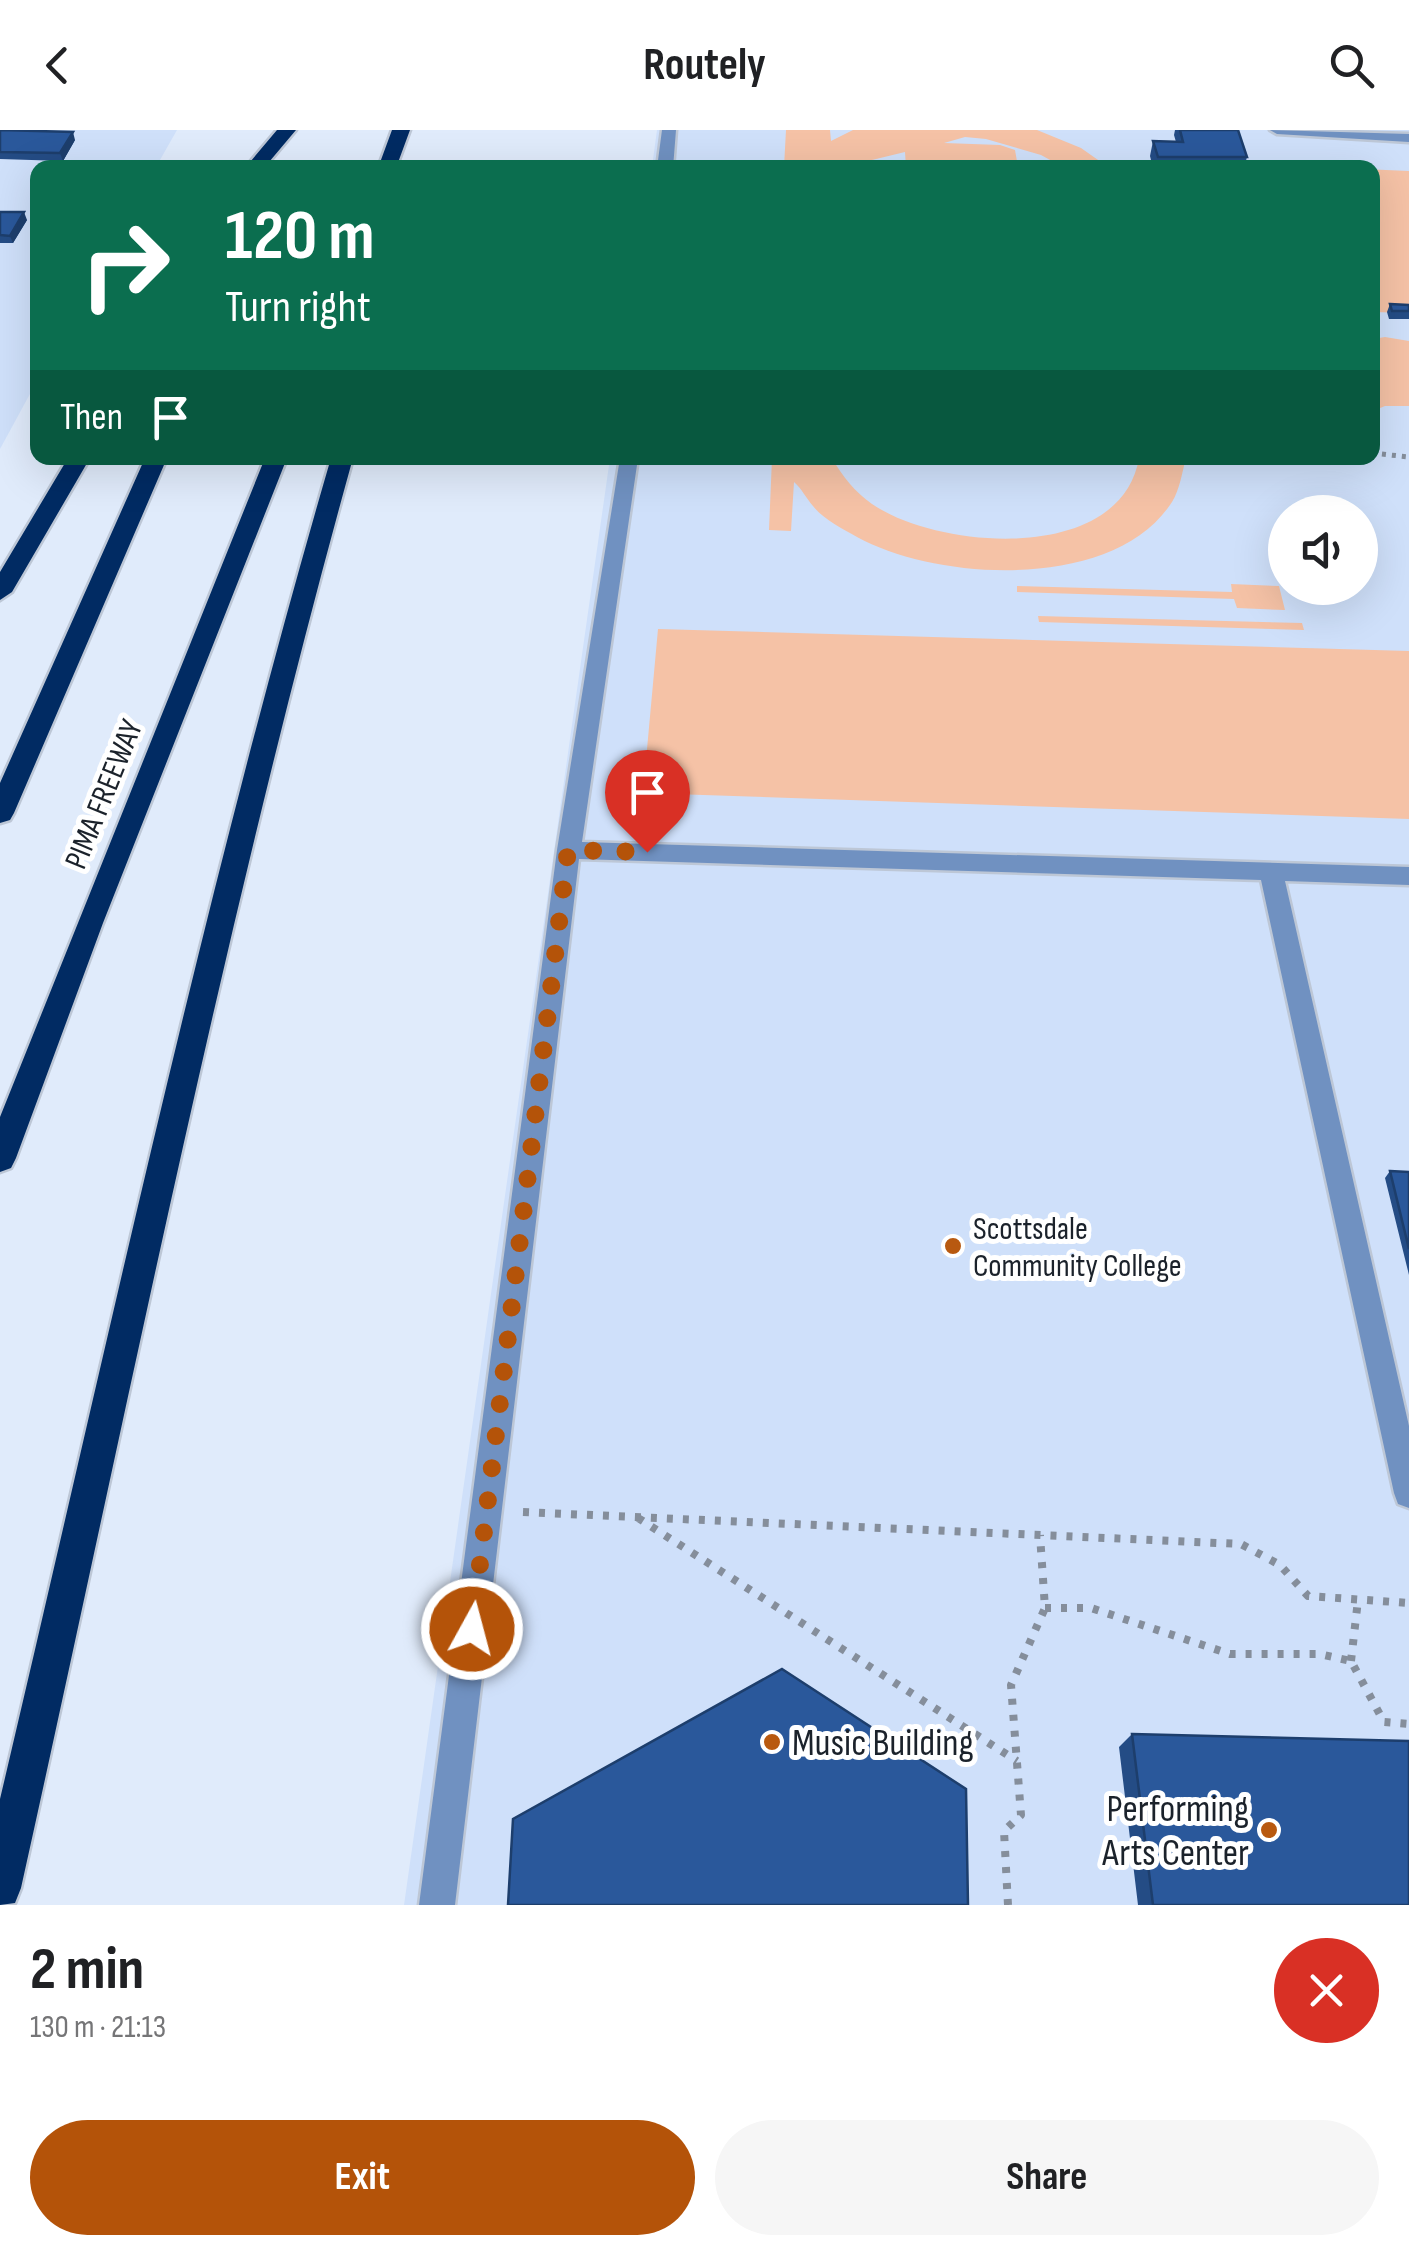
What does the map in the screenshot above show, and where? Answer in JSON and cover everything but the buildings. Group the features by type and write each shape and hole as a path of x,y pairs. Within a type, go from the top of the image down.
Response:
{"highway":[{"path":"261,160 287,130"},
{"path":"289,155 300,130"},
{"path":"390,160 400,130"},
{"path":"0,592 75,465"},
{"path":"0,813 153,465"},
{"name":"PIMA FREEWAY","path":"0,1158 273,465"},
{"path":"0,1888 189,1063 312,560 340,465"}],"lane":[{"path":"665,160 670,130"},
{"path":"1277,130 1409,138"},
{"path":"437,1905 568,850 629,465"},
{"path":"568,850 1409,876"},
{"path":"1270,872 1409,1494"}],"path":[{"path":"1380,454 1409,456"},
{"path":"520,1532 522,1512 1241,1544 1280,1565 1308,1596 1409,1602"},
{"path":"637,1518 1018,1761"},
{"path":"1008,1905 1004,1831 1020,1815 1011,1685 1045,1608 1040,1535"},
{"path":"1358,1600 1351,1662 1384,1722 1409,1724"},
{"path":"1045,1608 1091,1608 1230,1654 1319,1654 1351,1662"}],"shaded area":[{"path":"0,130 177,130 160,160 30,160 30,394 0,449"},
{"name":"Scottsdale Community College","path":"657,130 1409,130 1409,1905 404,1905 609,465 1380,465 1380,160 653,160"},
{"path":"786,130 830,130 831,141 853,130 1037,130 1081,148 1098,160 1050,160 986,139 965,137 944,143 1000,145 1015,150 1017,160 906,160 905,152 872,160 784,160"},
{"path":"1380,169 1409,171 1409,313 1380,312"},
{"path":"1380,338 1409,341 1409,406 1380,408"},
{"path":"772,465 837,465 860,494 902,520 981,538 1024,538 1064,531 1099,516 1125,492 1136,465 1184,465 1172,502 1145,531 1110,551 1069,564 1024,570 978,569 892,552 828,519 794,482 791,531 769,530"},
{"path":"1231,584 1268,586 1268,605 1284,605 1285,610 1237,608 1234,599 1017,592 1017,586 1232,592"},
{"path":"1038,616 1302,623 1304,630 1039,622"},
{"path":"658,629 1409,651 1409,819 643,793"}],"place":[{"name":"Scottsdale Community College","path":"953,1246"},
{"name":"Music Building","path":"772,1742"},
{"name":"Performing Arts Center","path":"1269,1830"}],"route":[{"path":"472,1629 568,850 647,852"}]}
